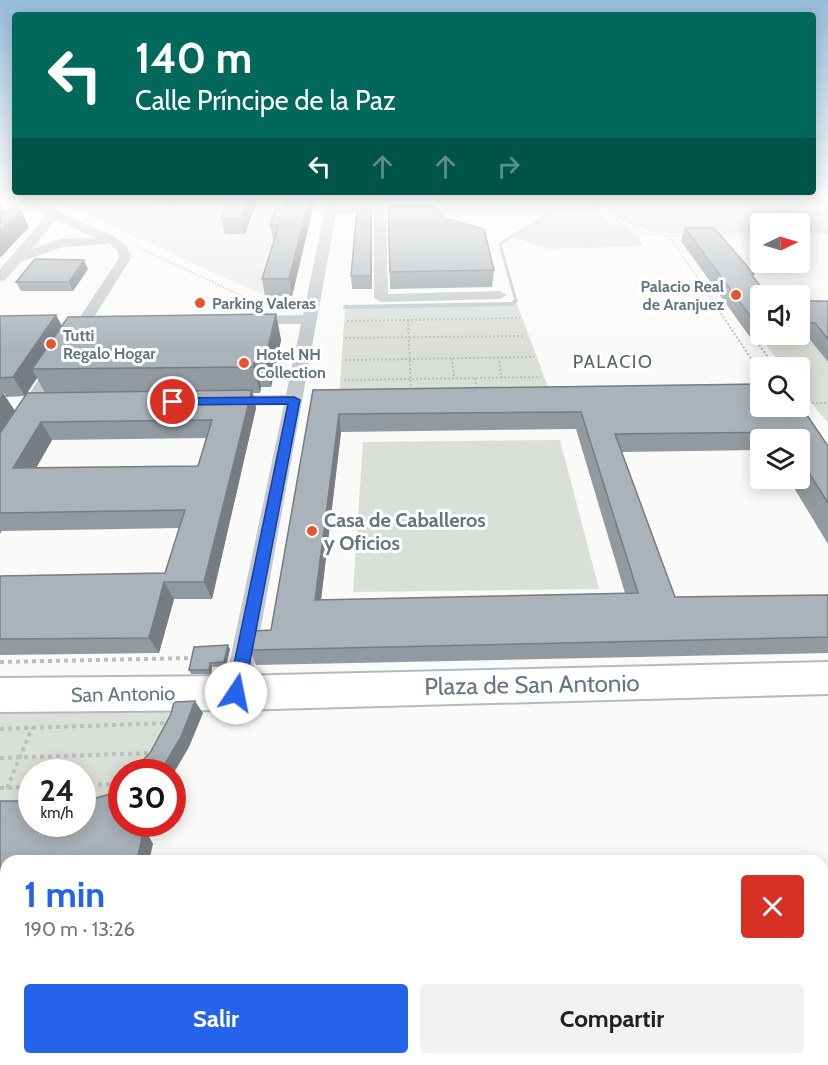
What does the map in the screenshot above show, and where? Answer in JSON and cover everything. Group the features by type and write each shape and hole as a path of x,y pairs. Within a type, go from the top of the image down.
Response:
{"main road":[{"name":"Plaza de San Antonio","path":"236,693 828,678"},
{"name":"San Antonio","path":"0,695 236,693"}],"street":[{"path":"0,277 25,250"},
{"path":"16,259 39,250"},
{"path":"0,452 32,403 92,322 125,258 123,250"},
{"path":"236,693 323,250"},
{"path":"380,250 381,298 500,296"},
{"path":"235,320 310,319"},
{"path":"64,322 92,322"},
{"path":"209,401 294,400"},
{"path":"9,404 55,403"}],"path":[{"path":"147,250 257,303 285,304 288,313"},
{"path":"678,250 750,357"},
{"path":"716,306 731,306"},
{"path":"379,314 379,320"},
{"path":"347,321 520,318"},
{"path":"408,320 411,395"},
{"path":"345,338 525,336"},
{"path":"498,357 502,378"},
{"path":"345,360 534,357"},
{"path":"452,358 454,378"},
{"path":"344,380 542,377"},
{"path":"475,378 478,394"},
{"path":"812,403 828,403"},
{"path":"0,662 195,658"},
{"path":"0,729 173,723 172,727"},
{"path":"7,788 32,728"},
{"path":"0,758 158,753 154,759"},
{"path":"0,788 18,788"}],"shaded area":[{"path":"163,250 304,250 292,296 266,296"},
{"path":"516,301 552,398 339,401 345,307 505,304"},
{"path":"810,340 828,362 828,423 810,401 810,357 775,357 766,345 810,345"},
{"path":"560,440 599,589 353,592 363,442"},
{"path":"182,708 155,759 108,759 108,802 96,804 96,759 18,759 18,807 0,808 0,714"}],"building":[{"path":"271,250 296,250 289,279 262,279"},
{"path":"353,250 371,250 371,276 351,276"},
{"path":"389,250 489,250 494,270 390,272"},
{"path":"701,250 733,250 750,269 750,273 754,274 751,274 760,285 750,285 750,316"},
{"path":"35,259 84,260 69,282 16,282"},
{"path":"810,301 828,301 828,339 815,323 810,323"},
{"path":"276,314 265,360 255,360 253,367 32,369 68,317"},
{"path":"56,315 13,377 0,378 0,316"},
{"name":"Casa de Caballeros y Oficios","path":"750,384 750,417 808,417 828,446 828,503 810,475 810,429 750,429 750,432 615,434 675,597 828,595 828,637 250,650 253,631 271,630 313,390","holes":["581,412 638,593 315,600 339,414"]},
{"path":"252,390 204,582 164,582 149,638 0,639 0,576 165,573 185,510 0,513 0,433 27,393","holes":["212,420 198,466 13,468 41,422"]},
{"path":"228,645 224,662 210,663 209,670 189,670 194,647"},
{"path":"195,701 181,737 168,759 144,759 150,753 171,714 174,702"},
{"path":"108,795 108,837 142,837 138,855 0,855 0,801 18,801 18,837 96,837 96,798"}],"waterway":[{"path":"502,250 516,300"},
{"path":"345,307 512,304 516,300"}],"place":[{"name":"Palacio Real de Aranjuez","path":"736,295"},
{"name":"Parking Valeras","path":"200,303"},
{"name":"Tutti Regalo Hogar","path":"51,344"},
{"name":"Hotel NH Collection","path":"244,363"},
{"name":"Casa de Caballeros y Oficios","path":"312,531"}],"district":[{"name":"PALACIO","path":"613,362"}],"route":[{"path":"173,402 294,400 236,693"}]}
